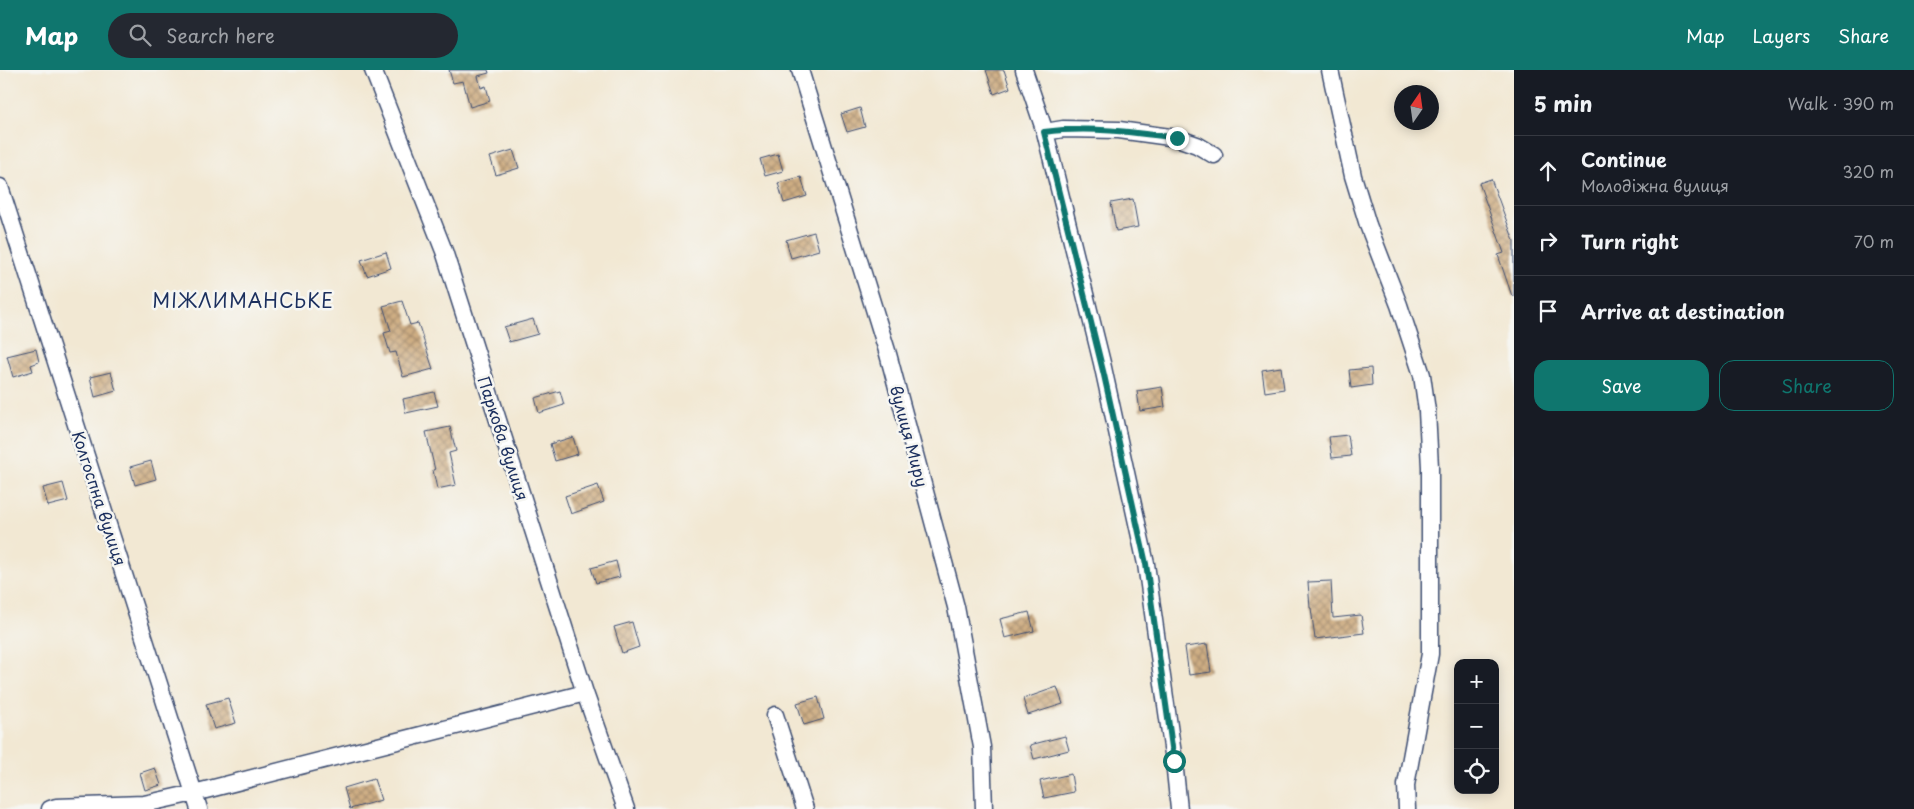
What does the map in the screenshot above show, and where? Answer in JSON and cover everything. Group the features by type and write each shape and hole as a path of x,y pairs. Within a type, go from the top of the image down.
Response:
{"street":[{"name":"Паркова вулиця","path":"374,70 444,251 585,693 626,809"},
{"name":"вулиця Миру","path":"800,70 888,354 956,607 982,747 984,809"},
{"path":"1024,70 1044,132 1103,369 1146,564 1179,809"},
{"path":"1330,70 1353,176 1368,225 1399,305 1422,376 1427,411 1430,466 1430,654 1406,785 1406,809"},
{"path":"1044,132 1063,129 1119,130 1177,138 1197,145 1214,155"},
{"name":"Колгоспна вулиця","path":"0,187 200,809"},
{"path":"50,809 56,807 144,804 194,793 585,693"},
{"path":"775,715 804,809"}],"building":[{"path":"449,70 488,70 489,73 478,76 481,88 486,86 490,101 470,107 463,81 453,83"},
{"path":"986,70 1004,70 1010,88 994,94"},
{"path":"860,108 865,127 847,132 841,114"},
{"path":"513,150 519,168 496,175 490,157"},
{"path":"778,154 783,171 765,176 760,159"},
{"path":"801,177 807,196 784,203 778,183"},
{"path":"1491,179 1514,241 1514,296 1512,296 1498,255 1504,253 1479,183"},
{"path":"1133,199 1138,227 1116,231 1111,203"},
{"path":"814,232 819,250 791,258 786,240"},
{"path":"386,252 391,268 367,276 361,260"},
{"path":"402,301 410,325 418,323 433,369 403,377 396,352 390,353 384,333 391,331 383,306"},
{"path":"533,319 538,334 509,342 504,327"},
{"path":"36,349 39,362 31,365 33,371 13,377 7,356"},
{"path":"1281,367 1284,389 1265,392 1262,370"},
{"path":"1371,368 1372,385 1351,388 1349,370"},
{"path":"111,372 116,391 95,397 90,377"},
{"path":"1162,387 1165,407 1140,411 1137,391"},
{"path":"560,391 564,405 539,413 535,398"},
{"path":"434,392 438,406 406,413 403,399"},
{"path":"450,427 456,451 449,453 456,485 437,489 433,470 435,470 426,432"},
{"path":"1348,435 1351,456 1332,458 1329,437"},
{"path":"573,437 578,454 555,461 550,444"},
{"path":"151,461 156,479 135,485 130,467"},
{"path":"63,483 68,501 48,506 43,488"},
{"path":"598,485 604,502 571,514 565,496"},
{"path":"616,561 620,577 596,583 591,568"},
{"path":"1331,581 1333,618 1361,615 1364,633 1315,639 1308,582"},
{"path":"1029,612 1034,631 1005,638 1000,619"},
{"path":"632,622 639,647 622,653 614,627"},
{"path":"1207,644 1211,672 1189,675 1185,647"},
{"path":"1057,687 1063,704 1028,715 1023,699"},
{"path":"818,697 824,719 804,725 797,703"},
{"path":"228,698 236,723 214,729 206,704"},
{"path":"1065,736 1069,750 1034,759 1030,745"},
{"path":"155,768 161,785 145,790 140,773"},
{"path":"1071,774 1074,792 1044,798 1040,781"},
{"path":"374,779 381,800 350,809 344,788"}],"district":[{"name":"МІЖЛИМАНСЬКЕ","path":"243,300"}],"route":[{"path":"1174,761 1146,564 1104,375 1044,132 1063,129 1119,130 1177,138"}]}
